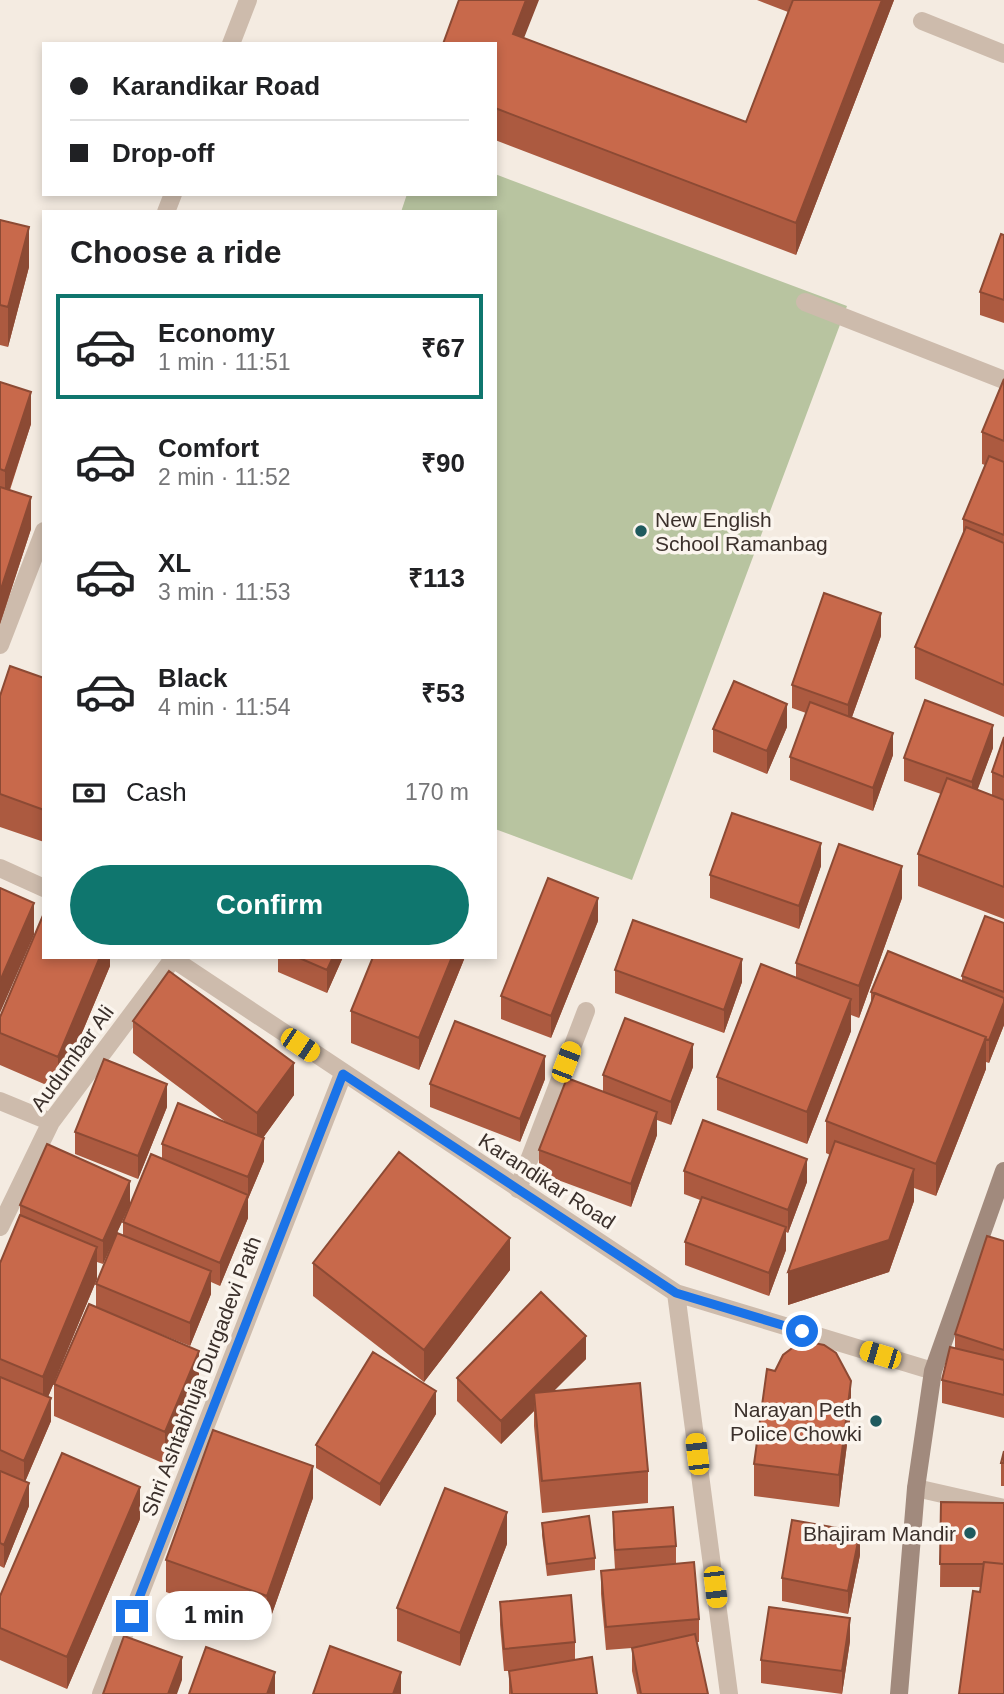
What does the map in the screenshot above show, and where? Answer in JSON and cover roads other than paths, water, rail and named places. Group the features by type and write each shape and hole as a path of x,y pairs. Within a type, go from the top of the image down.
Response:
{"street":[{"path":"232,42 248,0"},
{"path":"922,21 1004,54"},
{"path":"805,302 1004,380"},
{"path":"0,645 42,536"},
{"path":"0,868 42,887"},
{"name":"Audumbar Ali","path":"0,1227 51,1122 170,959"},
{"name":"Karandikar Road","path":"172,959 676,1293 933,1371"},
{"path":"518,1189 586,1011"},
{"name":"Shri Ashtabhuja Durgadevi Path","path":"101,1694 343,1074"},
{"path":"0,1101 51,1122"},
{"path":"899,1694 916,1488 933,1371 1004,1171"},
{"path":"676,1293 729,1694"},
{"path":"916,1488 1004,1508"}],"place":[{"name":"New English School Ramanbag","path":"641,531"},
{"name":"Narayan Peth Police Chowki","path":"876,1421"},
{"name":"Bhajiram Mandir","path":"970,1533"}]}
